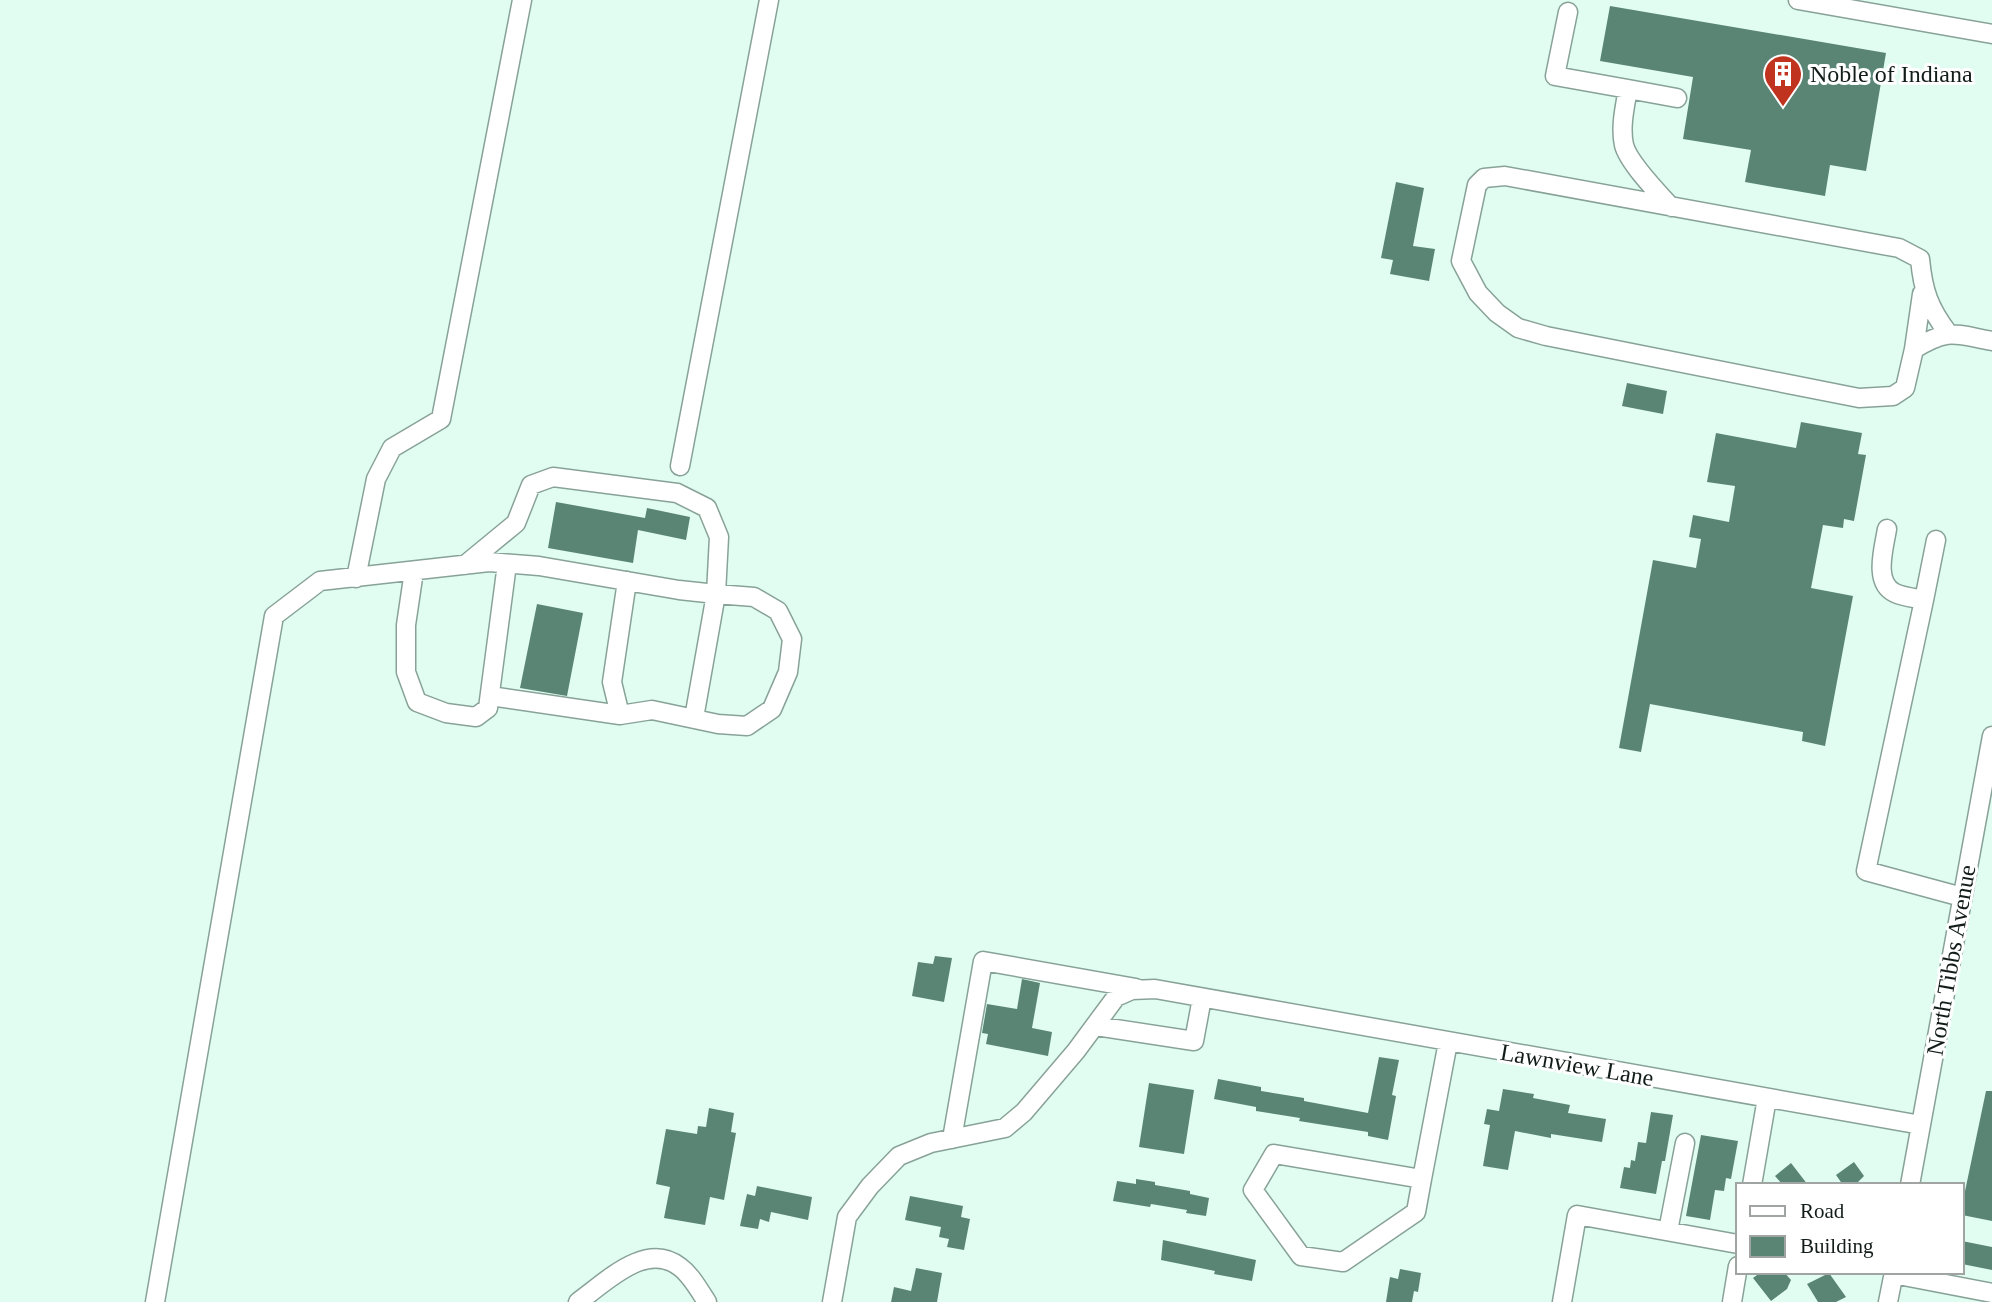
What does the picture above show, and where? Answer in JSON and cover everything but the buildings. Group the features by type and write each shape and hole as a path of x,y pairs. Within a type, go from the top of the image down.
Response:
{"street":[{"path":"356,578 376,478 392,447 441,419 522,0"},
{"path":"680,466 769,0"},
{"path":"1798,0 1992,34"},
{"path":"1568,12 1555,76 1678,98"},
{"path":"1628,89 1623,119 1624,146 1645,177 1671,207"},
{"path":"1505,177 1671,207 1899,248 1920,259 1921,310 1905,388 1893,396 1859,398 1518,328 1497,313 1478,293 1461,261 1476,184 1484,178 1505,177"},
{"path":"1922,284 1931,311 1948,333"},
{"path":"1914,349 1948,333 1992,341"},
{"path":"465,565 516,523 531,485 553,477 677,493 707,508 719,537 716,594 694,718"},
{"path":"1887,529 1882,561 1884,582 1893,593 1924,600"},
{"path":"1937,540 1866,871 1962,897"},
{"path":"155,1302 274,616 320,581 488,562 539,566 716,594 754,597 778,611 792,639 788,671 772,709 747,726 652,710 620,715 490,696"},
{"path":"414,571 406,625 406,673 417,702 446,713 477,717 488,708 507,564"},
{"path":"620,715 612,682 627,581"},
{"name":"North Tibbs Avenue","path":"1910,1183 1992,736"},
{"name":"Lawnview Lane","path":"952,1139 983,961 1921,1125"},
{"path":"832,1302 847,1217 899,1156 931,1143 1005,1128 1024,1112 1096,1026 1116,997 1132,990 1143,989"},
{"path":"1096,1026 1194,1041 1202,998"},
{"path":"1422,1180 1274,1154 1253,1191 1301,1256 1343,1262 1416,1212 1422,1180 1447,1042"},
{"path":"1752,1183 1767,1098"},
{"path":"1668,1231 1685,1143"},
{"path":"1562,1302 1577,1215 1736,1244"},
{"path":"578,1302 631,1265 643,1259 655,1258 664,1259 680,1267 707,1302"},
{"path":"1732,1302 1737,1274"},
{"path":"1888,1302 1893,1274"},
{"path":"1898,1274 1992,1293"}],"place":[{"name":"Noble of Indiana","path":"1783,108"}]}
